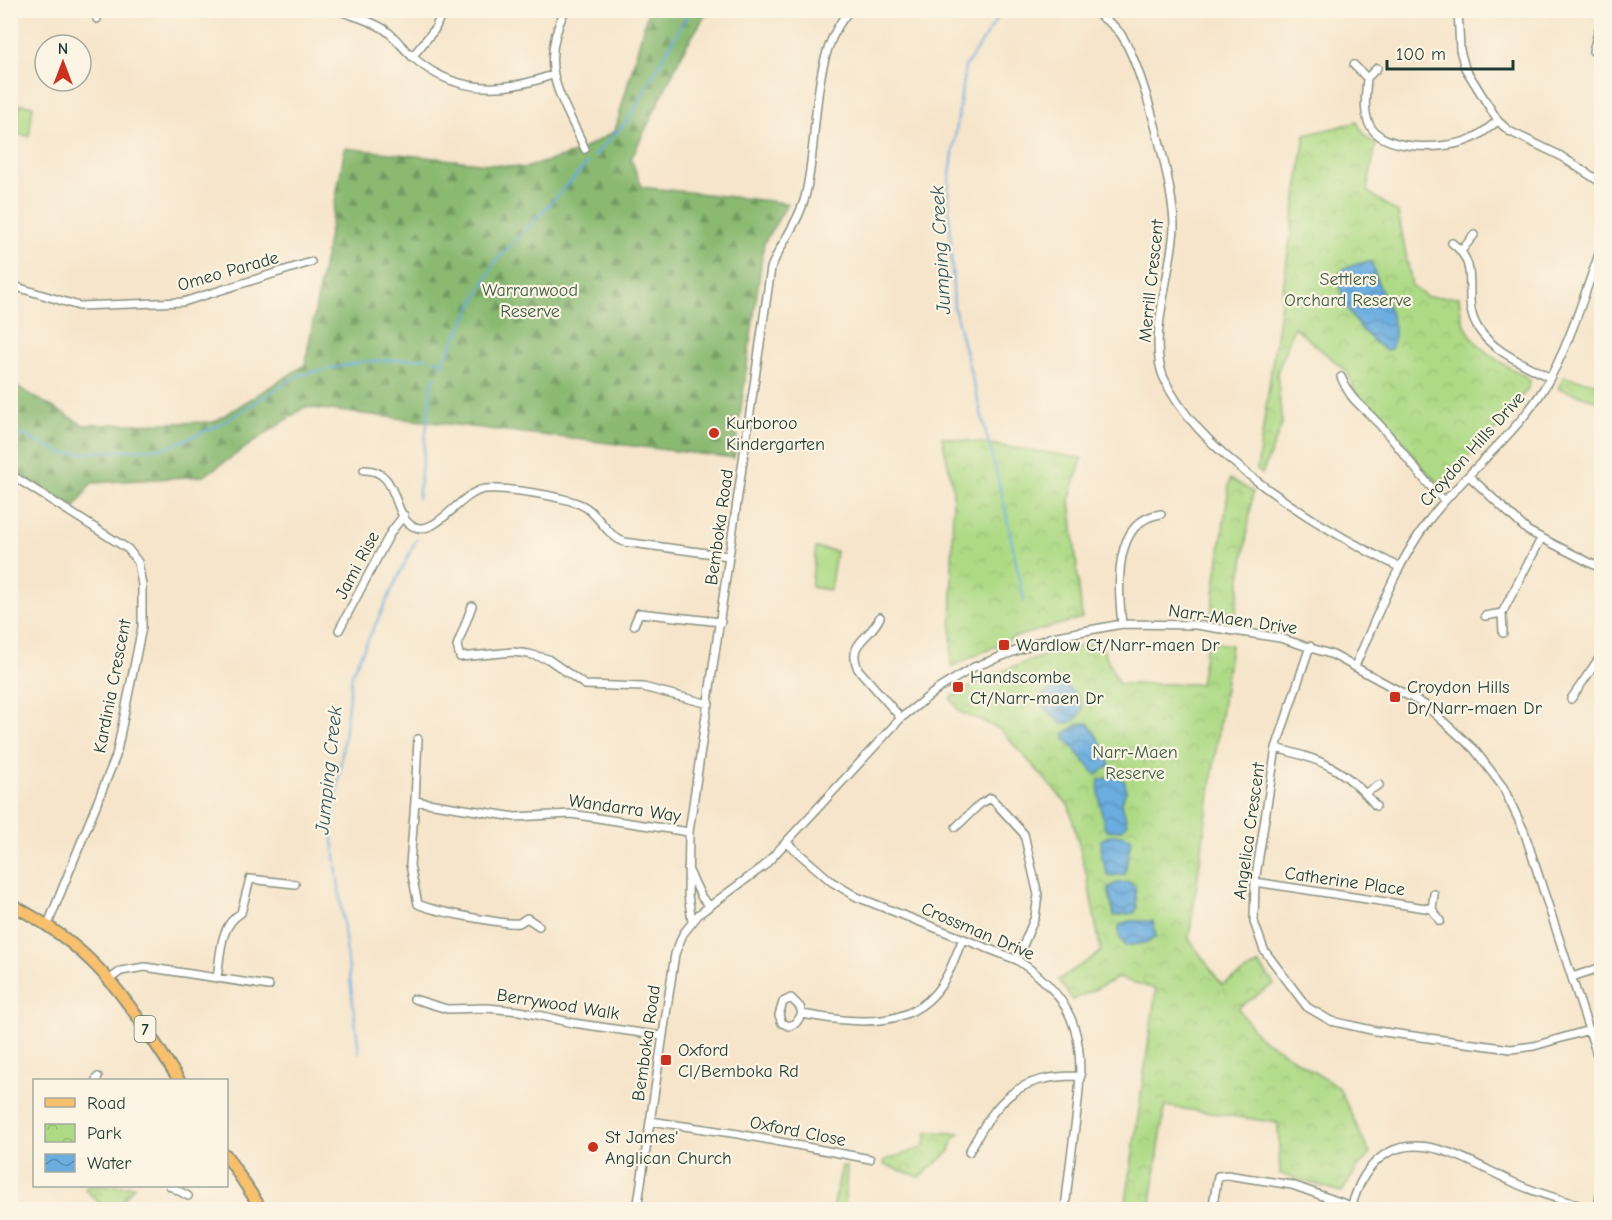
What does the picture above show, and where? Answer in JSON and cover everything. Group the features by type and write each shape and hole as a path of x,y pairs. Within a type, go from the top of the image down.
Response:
{"main road":[{"name":"7","path":"10,904 48,924 76,945 110,979 178,1079"},
{"path":"228,1158 262,1209"}],"street":[{"path":"97,19 99,10"},
{"path":"337,10 384,29 412,57 441,77 484,88 524,86 552,75"},
{"path":"412,57 435,28 443,10"},
{"path":"565,10 552,44 552,75 585,150"},
{"name":"Bemboka Road","path":"692,921 687,866 689,832 771,268 805,200 825,63 836,32 850,10"},
{"name":"Merrill Crescent","path":"1091,10 1114,26 1126,43 1147,104 1170,185 1174,229 1158,346 1161,369 1168,387 1194,423 1256,481 1339,536 1399,567"},
{"path":"1458,10 1460,50 1465,68 1498,120 1509,131 1559,155 1602,183"},
{"path":"1593,51 1602,18"},
{"path":"1354,65 1366,78 1366,115 1374,133 1388,141 1424,146 1450,145 1471,139 1498,120"},
{"path":"1366,78 1377,68"},
{"path":"1462,250 1474,235"},
{"path":"1452,243 1462,250 1470,272 1471,310 1478,328 1493,346 1550,378"},
{"name":"Croydon Hills Drive","path":"1354,666 1399,567 1420,532 1445,501 1517,425 1550,378 1560,359 1602,246"},
{"name":"Omeo Parade","path":"10,285 78,306 183,302 311,262"},
{"path":"1341,377 1356,404 1375,419 1424,482 1445,501"},
{"path":"364,470 374,470 384,476 407,521 415,527 426,527 437,523 459,501 474,493 485,489 502,490 569,499 587,508 613,537 624,542 729,556"},
{"name":"Kardinia Crescent","path":"10,474 128,549 138,562 142,585 142,627 116,756 48,924"},
{"path":"1469,476 1522,526 1542,539 1599,568 1602,559"},
{"path":"1122,624 1119,580 1125,547 1139,522 1161,514"},
{"name":"Jami Rise","path":"339,630 391,532 404,515"},
{"path":"1503,633 1502,613 1542,539"},
{"path":"472,606 457,646 460,657 513,652 529,654 548,659 585,685 643,687 708,704"},
{"path":"634,625 639,613 721,622"},
{"path":"1485,616 1502,613"},
{"path":"880,617 875,628 855,650 854,660 858,669 902,718"},
{"name":"Narr-Maen Drive","path":"709,905 748,879 787,843 902,718 938,689 974,667 1000,655 1059,635 1122,624 1196,625 1280,638 1310,646 1354,666 1435,713 1465,739 1494,774 1511,801 1524,831 1602,1070"},
{"name":"Angelica Crescent","path":"1310,646 1276,748 1255,882 1254,922 1264,950 1307,1007 1331,1022 1376,1031 1512,1049 1534,1046 1589,1030"},
{"path":"1571,699 1602,654"},
{"path":"418,739 410,865 418,904 428,909 502,921 519,923 527,918 538,926"},
{"path":"1276,748 1331,765 1365,793 1376,806"},
{"path":"1365,793 1379,785"},
{"path":"956,827 980,804 991,798 1024,834 1038,895 1035,917 1017,960"},
{"name":"Wandarra Way","path":"415,801 515,817 571,814 689,832"},
{"name":"Crossman Drive","path":"787,843 832,882 857,897 1017,960 1037,973 1059,995 1075,1028 1080,1048 1081,1076 1065,1209"},
{"name":"Bemboka Road","path":"637,1209 675,954 692,921 709,905 702,898 687,866"},
{"path":"217,978 225,931 231,919 241,913 250,879 295,884"},
{"name":"Catherine Place","path":"1255,882 1432,909"},
{"path":"1434,894 1432,909 1440,921"},
{"path":"802,1014 856,1022 881,1021 904,1015 936,992 946,978 963,939"},
{"path":"110,979 121,971 145,967 269,986"},
{"path":"1572,976 1602,967"},
{"name":"Berrywood Walk","path":"414,999 447,1009 487,1008 520,1011 573,1023 662,1036"},
{"path":"969,1152 989,1116 1010,1094 1041,1078 1081,1076"},
{"name":"Oxford Close","path":"650,1121 738,1134 870,1159"},
{"path":"1212,1209 1218,1176 1227,1175 1292,1185 1350,1208 1362,1179 1372,1165 1395,1150 1418,1145 1433,1147 1456,1155 1517,1184 1595,1209 1602,1189"},
{"path":"173,1187 188,1196"}],"green space":[{"name":"Warranwood Reserve","path":"648,11 708,11 686,46 631,159 642,187 788,203 764,243 734,458 305,407 204,476 91,483 75,508 11,469 11,383 83,425 214,422 305,365 345,148 525,168 578,152 615,131"},
{"path":"20,104 33,106 29,136 15,134"},
{"name":"Settlers Orchard Reserve","path":"1357,122 1365,136 1376,145 1367,191 1398,213 1412,286 1427,297 1459,297 1463,320 1473,338 1488,353 1530,381 1529,387 1500,425 1443,483 1436,481 1421,466 1385,417 1356,394 1348,373 1294,327 1277,373 1282,425 1262,474 1257,470 1305,135"},
{"path":"1564,377 1601,384 1601,402 1558,388"},
{"path":"942,437 1082,458 1070,498 1082,618 1015,637 951,667 953,488"},
{"path":"1230,479 1253,492 1235,619 1211,616"},
{"path":"816,548 836,551 830,590 811,587"},
{"name":"Narr-Maen Reserve","path":"1099,641 1119,684 1200,684 1207,641 1231,645 1189,939 1222,985 1259,964 1274,984 1238,1008 1258,1036 1339,1088 1370,1154 1342,1192 1280,1174 1278,1123 1165,1106 1150,1209 1125,1209 1156,989 1118,978 1073,1000 1058,980 1101,952 1087,876 1069,806 1000,729 960,712 950,698 1022,663"},
{"path":"927,1132 960,1133 952,1141 950,1151 920,1177 884,1165 885,1160 924,1147"},
{"path":"842,1166 847,1167 845,1209 833,1209"},
{"path":"87,1187 133,1187 116,1210 106,1209 85,1189"}],"water":[{"path":"1371,262 1391,314 1394,340 1391,349 1385,350 1360,327 1342,297 1339,274 1345,268"},
{"path":"1062,685 1076,695 1082,706 1078,717 1062,724 1041,704 1045,693"},
{"path":"1081,723 1088,723 1101,742 1110,765 1096,775 1065,738 1065,733"},
{"path":"1117,776 1125,782 1126,791 1122,802 1127,824 1121,830 1107,831 1100,806 1099,780"},
{"path":"1111,835 1123,835 1131,839 1125,874 1108,876 1102,856 1101,840"},
{"path":"1129,882 1135,887 1137,908 1134,913 1114,916 1108,888 1117,883"},
{"path":"1129,921 1153,921 1156,937 1149,942 1125,946 1119,936 1119,926"}],"waterway":[{"name":"Jumping Creek","path":"594,156 628,120 690,10"},
{"name":"Jumping Creek","path":"1003,10 965,67 948,189 954,307 1003,499 1024,601"},
{"name":"Jumping Creek","path":"440,368 495,262 588,163"},
{"path":"10,429 64,454 166,448 219,425 299,375 363,362 427,358"},
{"path":"435,360 443,362"},
{"name":"Jumping Creek","path":"418,498 432,383 436,376"},
{"name":"Jumping Creek","path":"359,1052 332,832 352,673 416,540"}],"place":[{"name":"Kurboroo Kindergarten","path":"714,433"},
{"name":"Wardlow Ct/Narr-maen Dr","path":"1004,645"},
{"name":"Handscombe Ct/Narr-maen Dr","path":"958,687"},
{"name":"Croydon Hills Dr/Narr-maen Dr","path":"1395,697"},
{"name":"Oxford Cl/Bemboka Rd","path":"666,1060"},
{"name":"St James' Anglican Church","path":"593,1147"}]}
